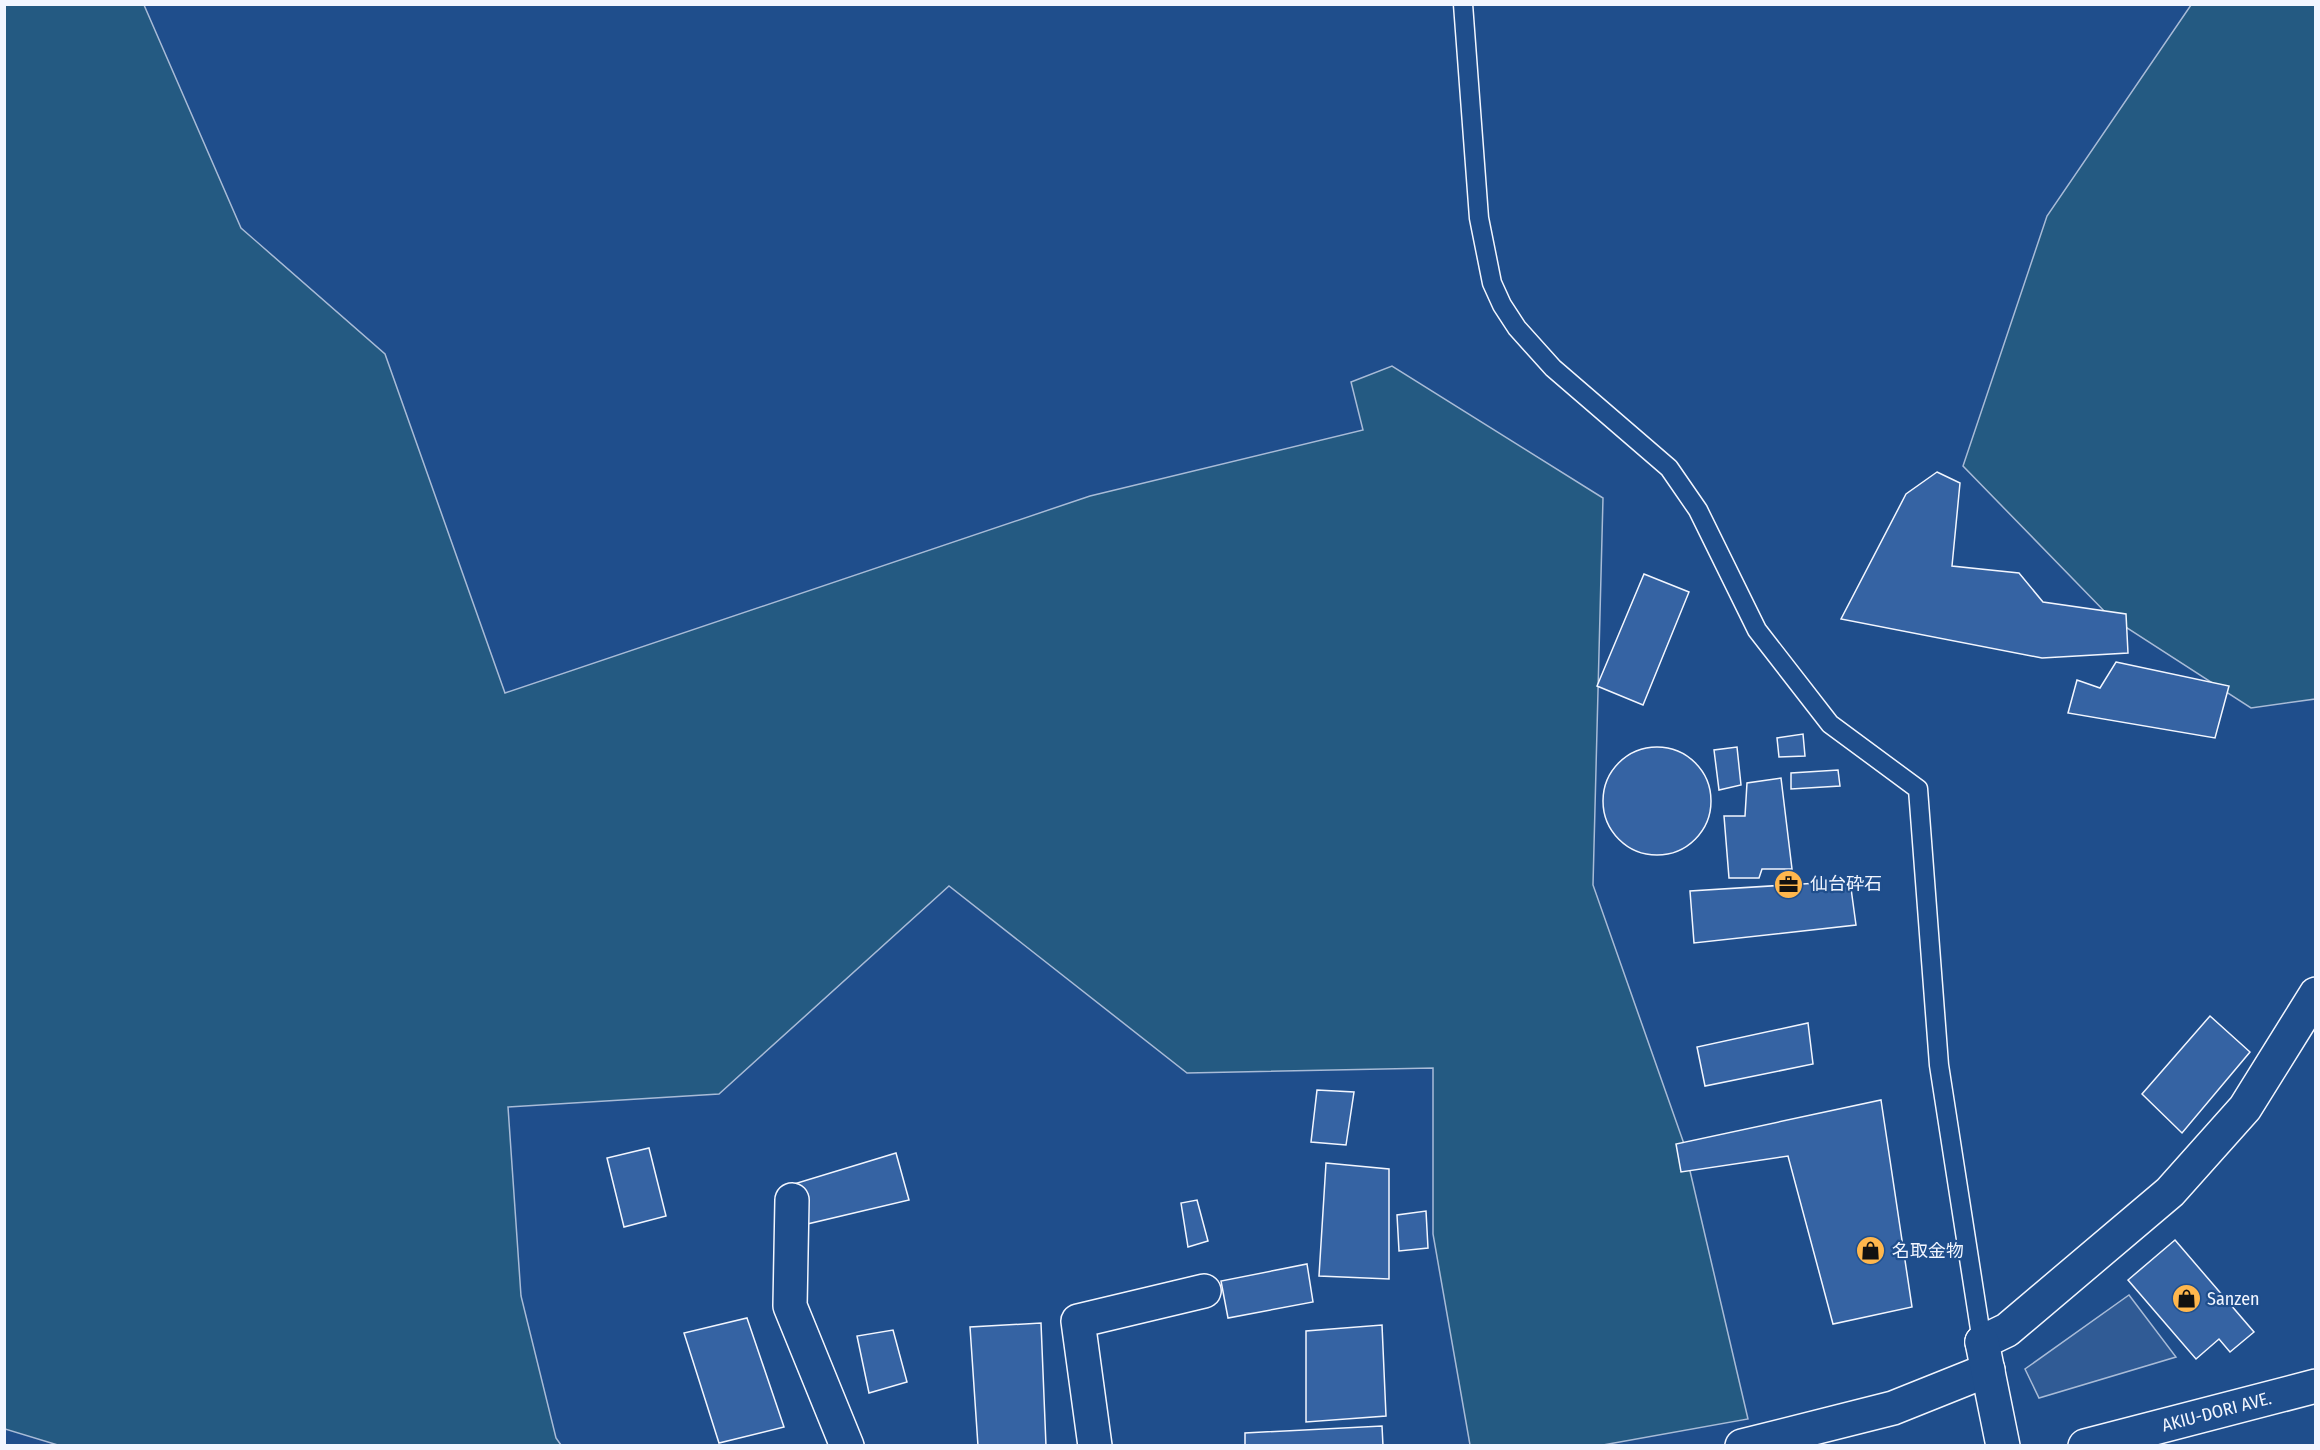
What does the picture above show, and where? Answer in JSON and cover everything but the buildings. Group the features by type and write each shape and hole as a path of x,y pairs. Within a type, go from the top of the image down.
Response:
{"main road":[{"path":"1742,1446 1893,1408 1985,1356 2007,1330 2170,1192 2245,1108 2316,994"},
{"path":"792,1200 790,1306 847,1446"},
{"path":"1095,1446 1078,1321 1204,1292"},
{"path":"1985,1356 2003,1446"},
{"name":"AKIU-DORI AVE.","path":"2085,1446 2316,1386"}],"lane":[{"path":"1463,4 1479,218 1492,283 1502,305 1517,328 1553,368 1669,468 1698,510 1757,630 1830,724 1918,789 1939,1065 1985,1356"}],"shaded area":[{"path":"4,5 144,5 241,228 385,354 505,693 1090,496 1363,430 1351,382 1392,366 1603,498 1593,885 1683,1141 1748,1419 1603,1445 1470,1445 1433,1234 1433,1068 1187,1073 949,886 719,1094 508,1107 521,1296 556,1438 561,1445 61,1446 5,1429"},
{"path":"2191,5 2315,5 2315,699 2251,708 2110,617 1963,466 2047,216"},
{"path":"2129,1295 2176,1357 2039,1398 2025,1369"}],"place":[{"name":"仙台砕石","path":"1789,884"},
{"name":"名取金物","path":"1871,1251"},
{"name":"Sanzen","path":"2186,1299"}]}
